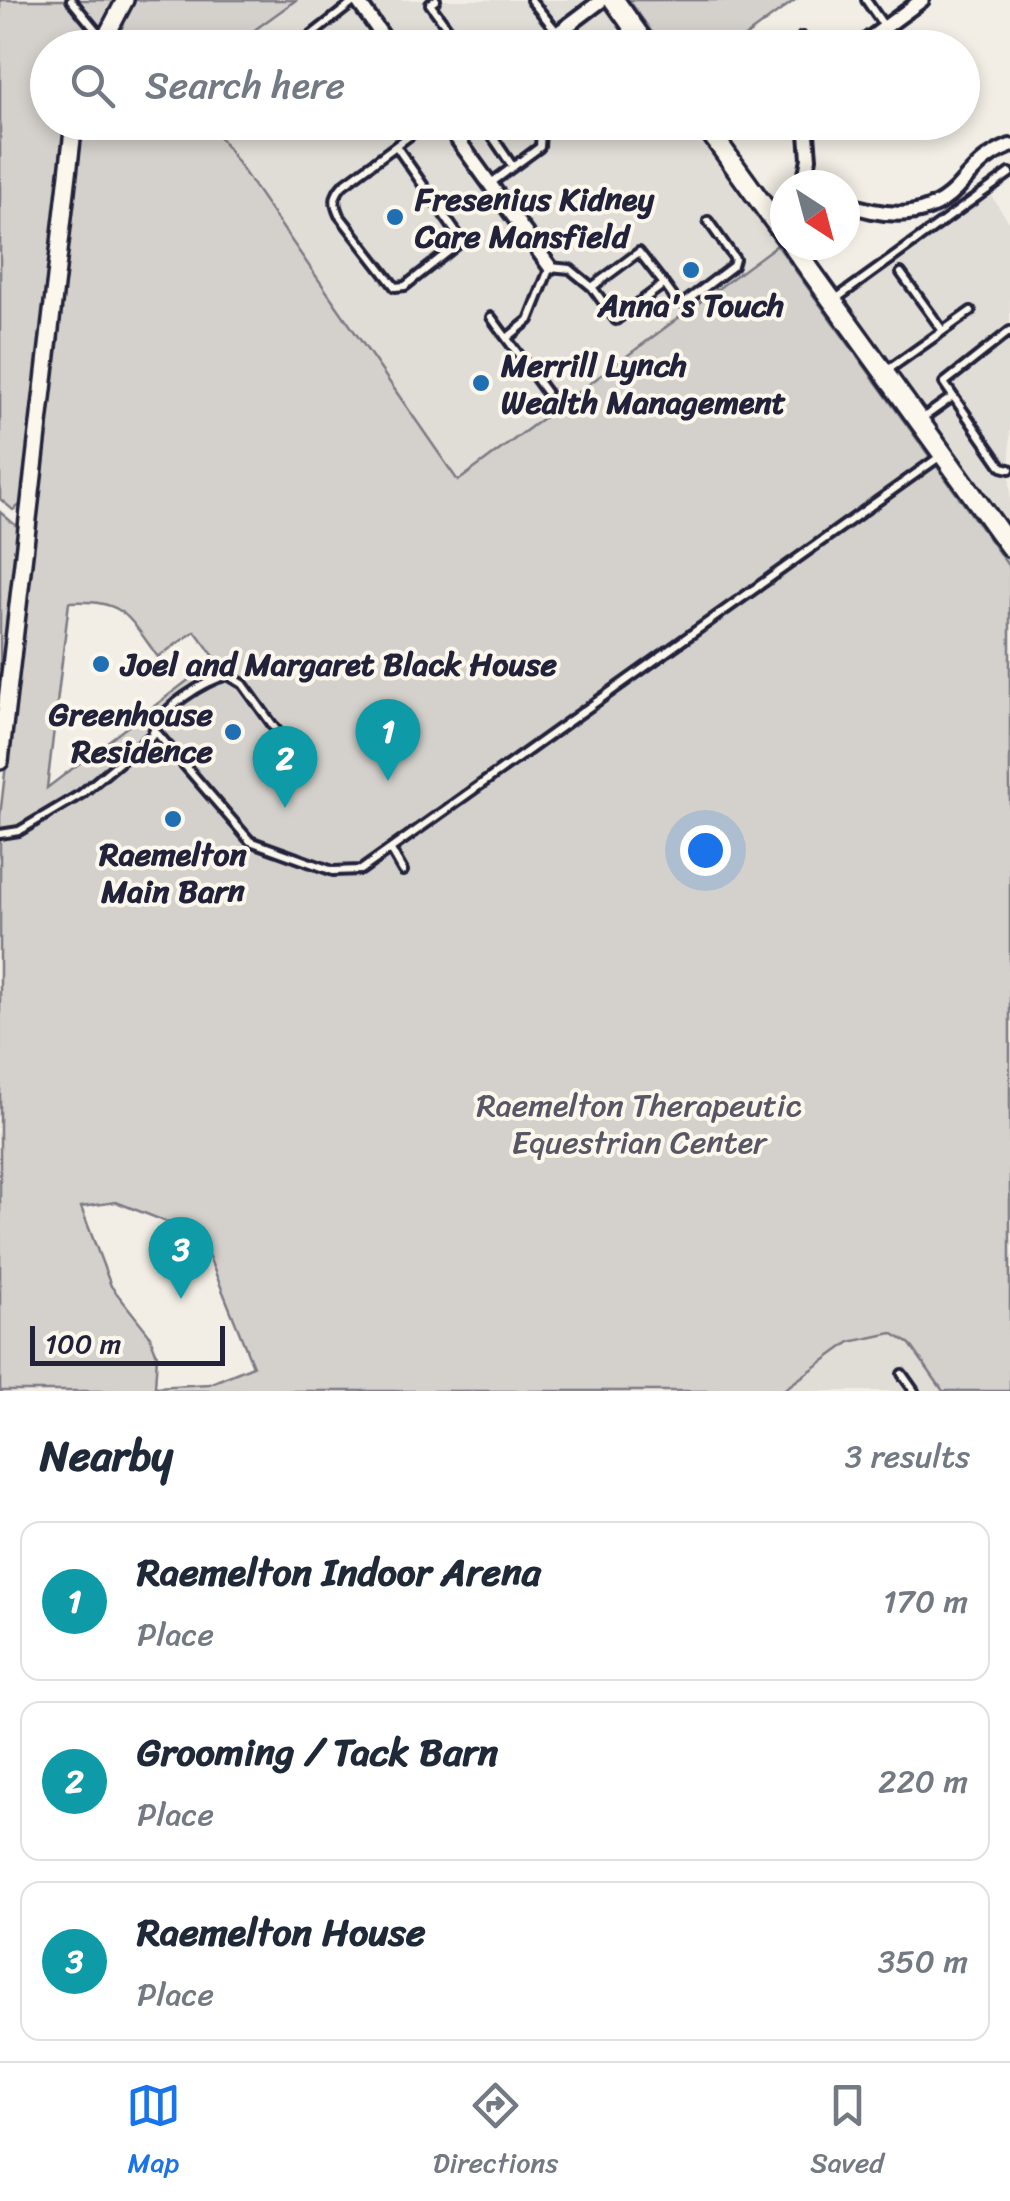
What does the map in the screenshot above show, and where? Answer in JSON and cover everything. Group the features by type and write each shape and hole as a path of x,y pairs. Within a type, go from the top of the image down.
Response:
{"main road":[{"path":"614,0 635,30"},
{"path":"718,140 770,203"},
{"path":"803,260 943,454 1003,524 1010,547"}],"street":[{"path":"109,30 125,0"},
{"path":"356,0 378,30"},
{"path":"562,30 602,0"},
{"path":"881,30 922,0"},
{"path":"0,761 72,140"},
{"path":"458,140 550,267"},
{"path":"807,170 808,140"},
{"path":"860,207 878,214 913,214 949,195 983,160 1010,146"}],"lane":[{"path":"71,0 92,30"},
{"path":"318,30 356,0"},
{"path":"436,0 430,4 449,30"},
{"path":"532,0 556,30"},
{"path":"866,0 885,27"},
{"path":"396,146 462,241 404,286 396,287 334,204 344,185 396,146 404,140"},
{"path":"495,140 513,167"},
{"path":"490,184 540,147 540,140"},
{"path":"832,301 1010,173"},
{"path":"592,287 640,252 680,304 734,266 736,259 708,221"},
{"path":"507,338 529,320 550,267 570,269 592,287 616,320 664,284"},
{"path":"901,273 943,332"},
{"path":"884,373 971,311"},
{"path":"492,317 546,392"},
{"path":"1010,331 946,378 952,398 1002,467 1010,469"},
{"path":"919,421 952,398"},
{"path":"153,732 250,841 341,873 361,870 943,454"},
{"path":"0,834 19,831 94,786 153,732 163,715 212,680 228,675 243,684 298,760"},
{"path":"391,850 402,870"},
{"path":"902,1374 914,1391"}],"shaded area":[{"path":"296,0 629,0 651,30 255,30"},
{"path":"222,140 701,140 770,235 770,250 458,482"},
{"path":"989,193 1010,223 1010,568 825,311"},
{"path":"892,1332 910,1344 943,1391 782,1391 850,1342"}],"green space":[{"path":"0,0 117,0 102,30 30,30 30,140 65,140 23,503 13,510 0,499"},
{"path":"132,0 296,0 255,30 117,30"},
{"path":"629,0 795,0 754,30 650,30"},
{"name":"Raemelton Therapeutic Equestrian Center","path":"79,140 222,140 458,481 770,250 770,260 788,260 1010,568 1010,1391 943,1391 910,1344 892,1333 850,1342 782,1391 0,1391 0,816","holes":["69,602 102,603 131,620 158,657 195,631 216,659 47,788","116,1202 200,1235 253,1366 209,1384 155,1387 157,1355 149,1334 111,1286 81,1207"]},
{"path":"0,512 20,529 0,708"}],"place":[{"name":"Fresenius Kidney Care Mansfield","path":"395,217"},
{"name":"Anna's Touch","path":"691,270"},
{"name":"Merrill Lynch Wealth Management","path":"481,383"},
{"name":"Joel and Margaret Black House","path":"101,664"},
{"name":"Greenhouse Residence","path":"233,732"},
{"name":"Raemelton Indoor Arena","path":"388,781"},
{"name":"Grooming / Tack Barn","path":"285,808"},
{"name":"Raemelton Main Barn","path":"173,819"},
{"name":"Raemelton House","path":"181,1299"}]}
